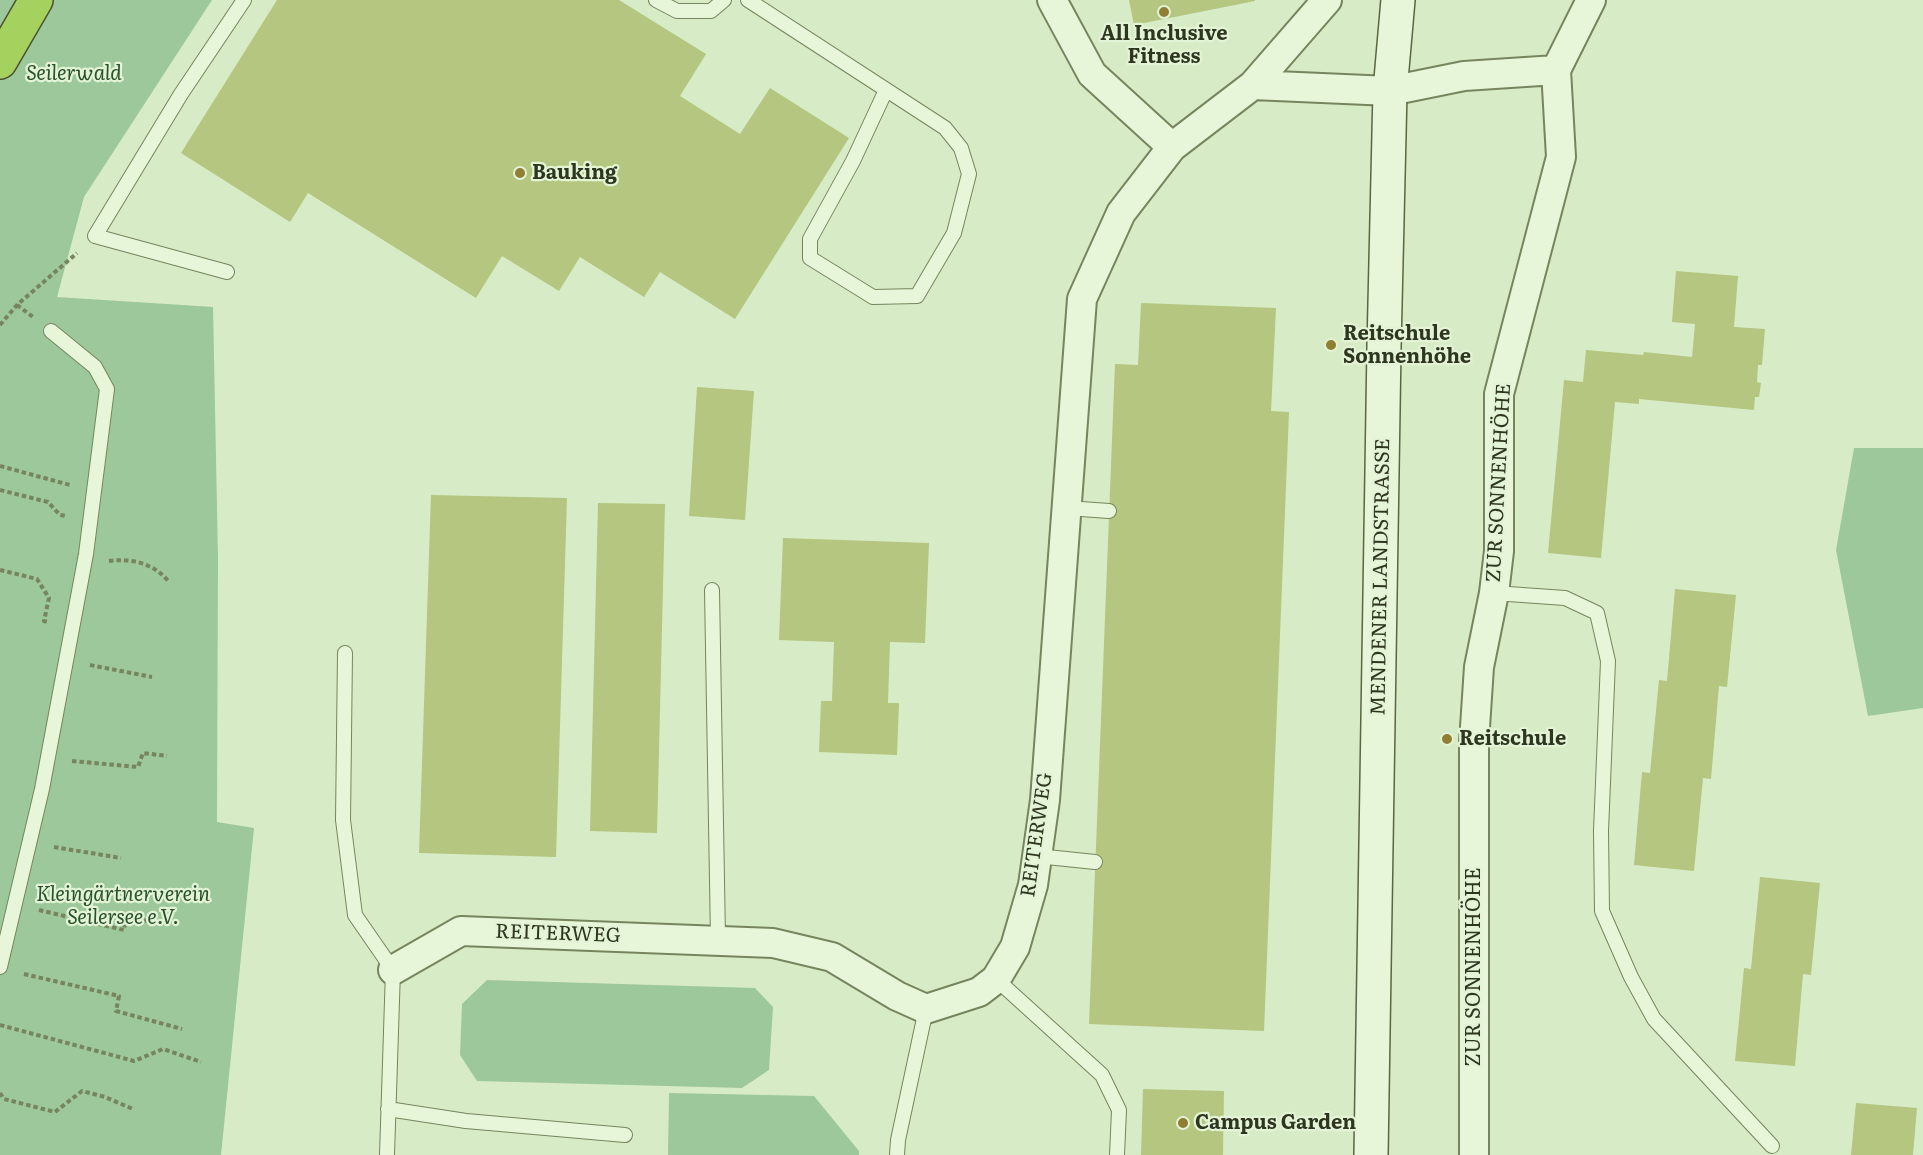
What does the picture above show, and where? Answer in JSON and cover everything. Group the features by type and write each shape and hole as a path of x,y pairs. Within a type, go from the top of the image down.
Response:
{"highway":[{"path":"0,62 36,0"}],"main road":[{"name":"MENDENER LANDSTRASSE","path":"1371,1155 1384,347 1390,92 1398,0"}],"street":[{"path":"1052,0 1092,74 1172,147"},
{"name":"REITERWEG","path":"393,970 461,931 718,939 773,943 832,957 897,996 926,1009 979,992 996,979 1015,947 1033,885 1045,800 1082,299 1121,213 1172,147 1253,84 1327,0"},
{"path":"1253,84 1390,92 1464,76 1556,70 1592,0"},
{"name":"ZUR SONNENHÖHE","path":"1474,1155 1474,742 1479,667 1494,593 1499,551 1499,394 1561,157 1556,70"}],"lane":[{"path":"227,272 95,236 181,94 244,0"},
{"path":"656,0 677,11 711,11 724,0"},
{"path":"748,0 945,128 961,148 969,174 954,233 917,296 873,297 810,258 810,239 853,161 886,90"},
{"path":"0,967 48,758 84,561 107,389 95,367 51,331"},
{"path":"1066,508 1110,511"},
{"path":"712,590 718,939"},
{"path":"1494,593 1565,598 1597,614 1608,661 1601,831 1602,911 1631,977 1654,1019 1772,1146"},
{"path":"345,653 343,820 355,915 393,970 387,1155"},
{"path":"1037,856 1095,862"},
{"path":"996,979 1102,1075 1119,1110 1117,1155"},
{"path":"897,1155 898,1140 926,1009"},
{"path":"388,1109 466,1121 625,1135"}],"path":[{"path":"0,326 17,305 95,236"},
{"path":"0,466 94,491"},
{"path":"0,490 48,502 60,515 90,519"},
{"path":"84,561 101,562 121,559 140,561 164,576 169,582"},
{"path":"0,570 37,579 49,598 44,621 72,628"},
{"path":"66,660 152,677"},
{"path":"48,758 138,767 144,753 167,756"},
{"path":"30,842 122,858"},
{"path":"15,904 124,930 126,916 147,921"},
{"path":"22,973 119,996 116,1011 183,1029"},
{"path":"0,1025 134,1061 163,1049 201,1062"},
{"path":"0,1093 4,1099 55,1112 82,1091 105,1097 133,1109"}],"green space":[{"name":"Kleingärtnerverein Seilersee e.V.","path":"0,0 212,0 84,197 57,297 213,307 218,558 217,822 254,828 221,1155 0,1155"},
{"path":"1854,448 1923,448 1923,708 1868,716 1836,550"},
{"path":"487,980 755,988 773,1007 769,1070 742,1088 477,1081 460,1055 462,1004"},
{"path":"669,1093 814,1096 859,1151 859,1155 668,1155"}],"building":[{"name":"Bauking","path":"277,0 619,0 706,54 680,96 740,134 770,88 849,138 735,319 660,272 644,297 580,257 559,291 502,256 476,298 308,193 290,222 181,153"},
{"name":"All Inclusive Fitness","path":"1129,0 1255,0 1255,1 1134,25"},
{"path":"1676,271 1738,276 1734,327 1765,329 1762,365 1758,365 1757,382 1761,383 1759,397 1755,397 1754,410 1639,399 1639,404 1615,402 1601,558 1548,553 1564,380 1583,382 1586,350 1643,355 1644,352 1692,357 1695,324 1672,322"},
{"path":"1141,303 1276,308 1271,411 1289,412 1264,1031 1089,1024 1115,364 1138,365"},
{"path":"697,387 754,391 745,520 689,516"},
{"path":"431,495 567,498 556,857 419,853"},
{"path":"598,503 665,504 657,833 590,831"},
{"path":"783,538 929,543 925,643 890,642 888,703 899,703 897,755 819,752 821,701 832,701 834,642 779,640"},
{"path":"1675,589 1736,595 1727,687 1719,686 1711,779 1703,778 1694,871 1634,865 1642,772 1650,773 1659,680 1667,681"},
{"path":"1760,877 1820,883 1811,975 1803,974 1795,1066 1735,1061 1744,968 1751,969"},
{"name":"Campus Garden","path":"1143,1089 1224,1091 1223,1155 1141,1155"},
{"path":"1856,1103 1917,1108 1913,1155 1851,1155"}],"place":[{"name":"All Inclusive Fitness","path":"1164,12"},
{"name":"Bauking","path":"520,173"},
{"name":"Reitschule Sonnenhöhe","path":"1331,345"},
{"name":"Reitschule","path":"1447,739"},
{"name":"Campus Garden","path":"1183,1123"}],"park label":[{"name":"Seilerwald","path":"74,74"}]}
